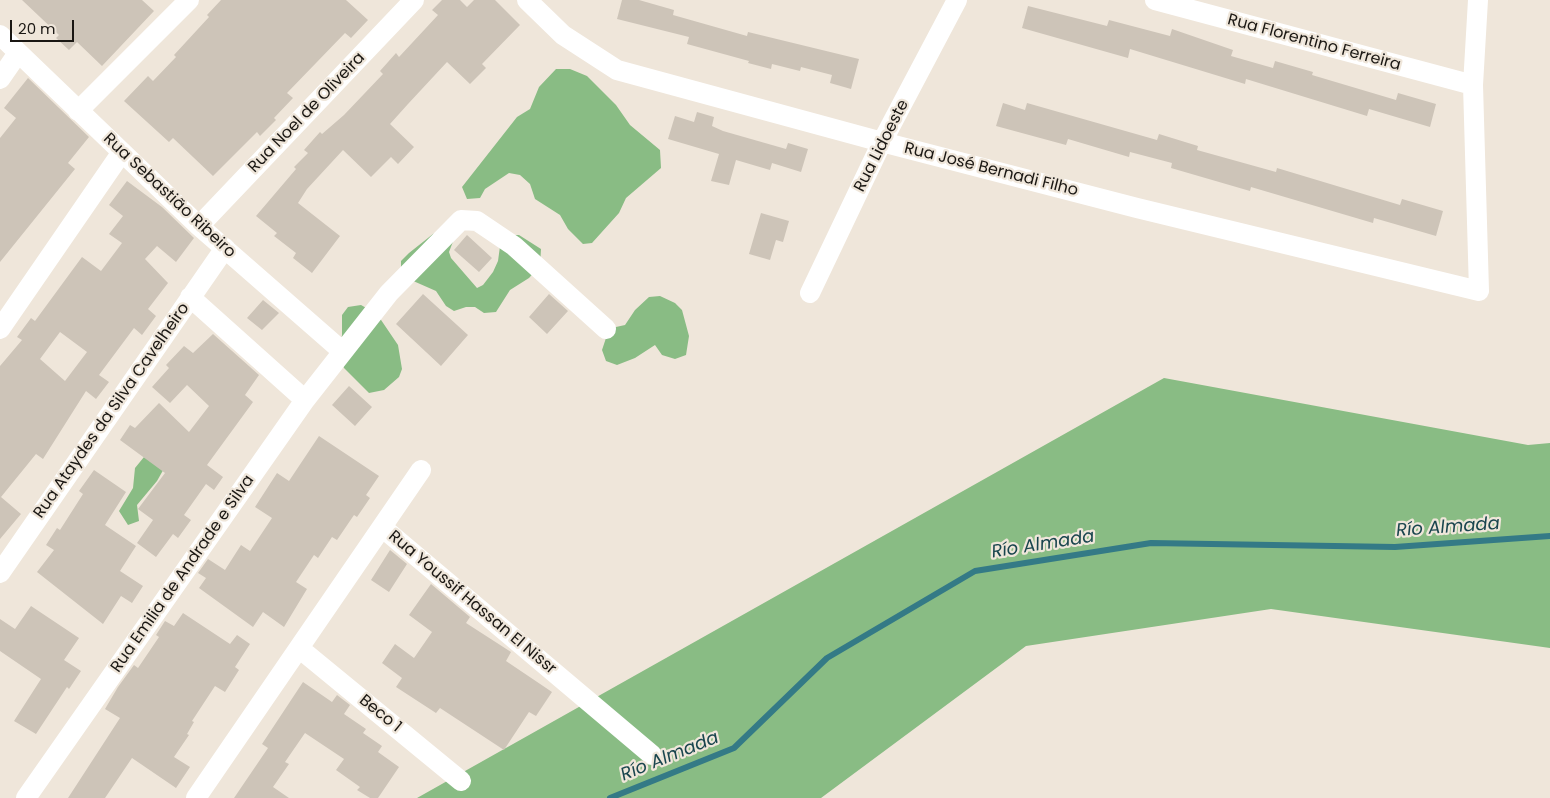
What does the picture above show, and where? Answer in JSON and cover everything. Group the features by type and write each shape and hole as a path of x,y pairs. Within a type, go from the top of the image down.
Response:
{"street":[{"path":"78,111 189,0"},
{"name":"Rua Noel de Oliveira","path":"199,226 414,0"},
{"name":"Rua José Bernadi Filho","path":"527,0 563,35 617,70 882,142 1146,210 1478,291 1472,85"},
{"name":"Rua Lidoeste","path":"810,293 882,142 957,0"},
{"name":"Rua Florentino Ferreira","path":"1155,0 1472,85"},
{"path":"1472,85 1478,0"},
{"name":"Rua Sebastião Ribeiro","path":"0,35 199,226 342,351"},
{"path":"0,79 18,53"},
{"path":"0,329 122,152"},
{"name":"Rua Emilia de Andrade e Silva","path":"26,798 305,400 389,293 461,220 477,221 514,246 606,328"},
{"name":"Rua Ataydes da Silva Cavelheiro","path":"0,573 225,248"},
{"path":"190,298 305,400"},
{"path":"383,528 421,470"},
{"name":"Rua Youssif Hassan El Nissr","path":"196,798 383,528 652,755"},
{"name":"Beco 1","path":"299,648 461,781"}],"green space":[{"path":"556,69 570,69 587,76 616,105 630,125 660,150 661,168 626,198 619,213 592,243 583,244 568,229 560,215 535,199 530,184 520,175 509,173 485,189 480,198 467,199 462,187 517,117 530,109 539,87"},
{"path":"446,229 454,239 449,252 451,258 477,288 483,285 493,272 498,261 501,239 511,235 519,235 541,249 540,266 529,278 510,290 496,312 484,313 475,307 466,307 454,311 446,306 436,291 411,280 401,272 401,261 409,253 433,234"},
{"path":"660,296 675,303 682,310 689,336 686,355 675,359 662,355 655,345 635,358 617,365 606,361 602,350 606,338 616,327 625,325 635,310 649,297"},
{"path":"361,305 377,314 398,345 402,369 399,377 384,390 369,393 344,368 339,358 342,315 348,307"},
{"path":"1164,378 1528,445 1550,443 1550,648 1271,609 1026,646 821,798 417,798"},
{"path":"144,457 166,465 157,481 137,505 139,521 128,525 119,511 133,488 135,468"}],"building":[{"path":"22,0 142,0 154,11 102,66 77,42 69,50 56,38 59,35"},
{"path":"221,0 346,0 368,20 351,38 345,33 287,93 293,98 274,118 276,120 260,136 257,132 213,176 173,138 169,142 124,101 148,76 153,81 176,57 174,55 209,17 207,15"},
{"path":"442,0 460,0 467,7 474,0 495,0 520,25 482,64 486,68 470,84 447,62 390,124 414,147 398,164 391,157 371,177 343,150 307,189 298,203 340,236 312,273 293,258 296,253 274,236 277,233 256,216 296,169 294,167 308,153 304,150 320,132 322,134 344,115 383,74 380,71 396,53 399,57 438,15 432,10"},
{"path":"622,0 639,0 674,10 673,15 747,36 748,32 859,59 851,89 830,83 832,75 801,67 800,71 772,64 771,69 687,44 689,37 617,19"},
{"path":"1028,6 1107,26 1109,20 1170,36 1172,29 1233,50 1231,56 1273,68 1275,61 1313,72 1312,75 1396,100 1398,93 1436,104 1430,127 1369,109 1367,116 1246,79 1245,84 1130,49 1128,58 1022,28"},
{"path":"28,78 89,137 68,163 75,169 0,262 0,138 16,118 4,108"},
{"path":"1003,103 1025,110 1027,103 1157,140 1159,134 1198,146 1197,150 1276,172 1277,168 1400,205 1402,199 1443,211 1436,236 1374,218 1373,223 1251,187 1250,191 1171,168 1172,163 1130,152 1129,157 1068,139 1066,145 996,126"},
{"path":"697,112 714,117 712,126 723,131 786,149 788,143 808,149 801,172 772,163 770,170 736,160 729,185 711,181 719,154 668,139 675,116 694,122"},
{"path":"127,181 162,207 194,238 176,262 157,246 145,259 168,283 148,309 156,316 142,335 134,328 99,375 109,382 96,399 86,391 43,459 36,454 1,497 21,514 0,539 0,366 22,340 17,337 31,318 35,321 82,257 101,271 122,243 109,234 123,216 109,205","holes":["60,332 87,352 65,381 40,359"]},
{"path":"761,213 789,221 783,242 776,240 770,260 749,254"},
{"path":"467,235 492,258 479,272 454,250"},
{"path":"423,294 468,335 441,366 396,324"},
{"path":"549,294 568,311 547,334 529,317"},
{"path":"263,300 279,313 262,330 247,318"},
{"path":"213,334 259,375 245,395 253,402 207,465 223,477 214,490 206,484 184,515 191,520 178,538 173,534 156,557 137,543 153,520 138,509 165,473 120,440 130,425 135,428 159,403 189,432 209,406 187,385 170,403 152,387 169,368 166,365 184,346 193,353"},
{"path":"349,386 372,407 355,426 332,405"},
{"path":"319,436 379,476 366,495 370,498 357,517 354,515 337,540 332,537 318,558 314,555 296,582 307,589 284,627 263,612 253,627 199,588 206,578 198,573 208,559 225,570 241,545 250,551 272,518 255,507 277,473 289,481"},
{"path":"94,470 126,492 105,525 136,546 120,571 143,586 132,603 121,596 103,624 37,572 54,550 46,545 57,528 60,530 83,494 79,491"},
{"path":"390,550 407,564 389,592 371,580"},
{"path":"431,584 470,617 466,623 511,652 506,661 552,692 536,716 529,712 504,750 440,708 436,713 396,687 402,678 382,663 395,644 414,658 432,632 409,615"},
{"path":"31,606 79,638 64,660 81,671 69,689 67,687 36,734 14,721 41,679 0,651 0,619 15,629"},
{"path":"183,613 230,644 237,635 250,644 235,667 239,670 225,692 215,686 192,721 194,722 187,734 189,735 174,757 190,767 176,788 132,758 105,798 68,798 120,718 105,709 118,687 134,665 138,668 159,637 156,635 165,621 174,626"},
{"path":"303,682 332,702 337,695 350,705 344,714 366,729 363,733 382,746 378,752 399,767 378,798 370,798 357,790 360,787 336,770 344,759 305,733 285,762 289,764 273,787 289,798 234,798 268,748 262,744"}],"waterway":[{"name":"Río Almada","path":"610,798 734,748 827,658 975,571 1151,543 1395,547 1550,536"}]}
